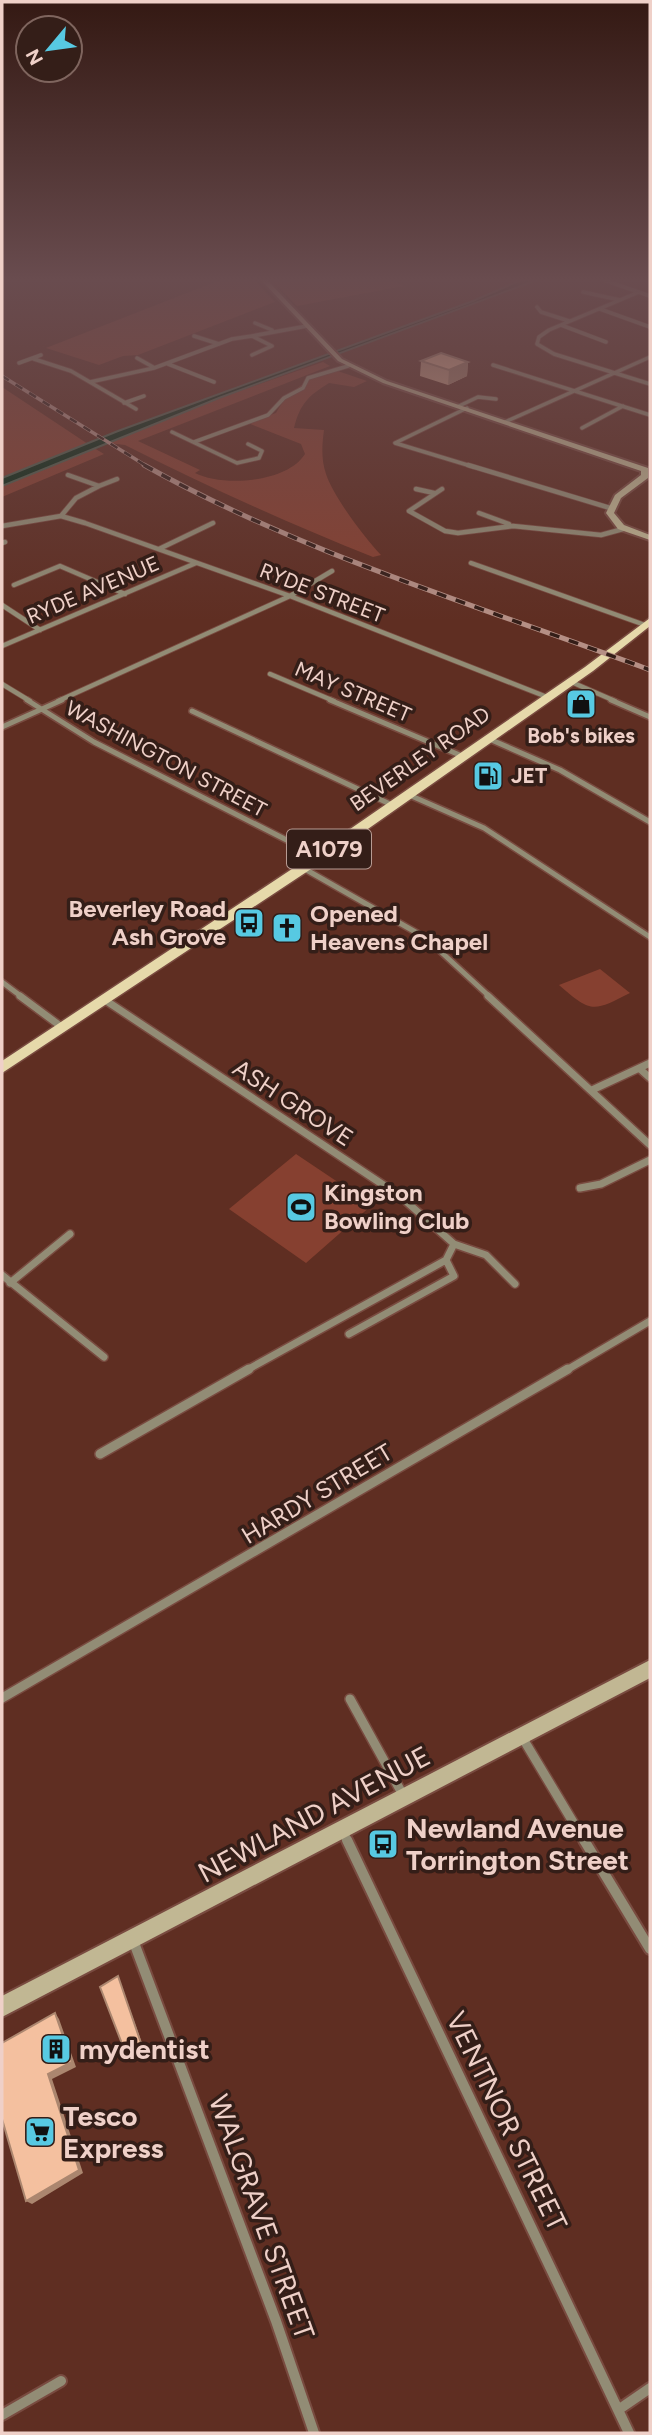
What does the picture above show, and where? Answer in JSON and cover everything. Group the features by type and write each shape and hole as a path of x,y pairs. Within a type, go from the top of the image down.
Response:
{"main road":[{"name":"BEVERLEY ROAD","path":"2,1068 303,867 648,623"}],"street":[{"path":"109,394 136,410"},
{"path":"194,442 268,415 277,409 284,398 292,394"},
{"path":"421,394 648,470 641,481 618,497 610,508 612,520 623,529 650,538"},
{"path":"505,422 566,394"},
{"path":"585,394 650,415"},
{"path":"124,403 144,396"},
{"path":"496,400 478,397 395,443 610,508"},
{"path":"582,428 623,406"},
{"path":"172,432 237,463 259,458 262,451 248,444"},
{"path":"68,475 99,486"},
{"path":"2,526 61,516 76,498 117,479"},
{"path":"416,489 434,493"},
{"path":"442,489 409,511 445,531 458,533 513,526 601,535 623,529"},
{"path":"478,513 513,526"},
{"name":"RYDE STREET","path":"61,516 290,596 547,697"},
{"path":"159,549 212,523"},
{"name":"RYDE AVENUE","path":"2,646 196,563"},
{"path":"471,563 648,623"},
{"path":"14,585 60,566 125,594"},
{"path":"2,727 290,596 332,571"},
{"path":"2,605 40,630"},
{"name":"MAY STREET","path":"270,674 462,756"},
{"path":"569,681 650,717"},
{"name":"WASHINGTON STREET","path":"2,684 94,742 318,856"},
{"path":"192,711 391,805"},
{"path":"487,738 560,770 650,822"},
{"path":"407,794 484,828 650,937"},
{"path":"303,867 426,938 650,1145"},
{"path":"2,982 64,1028"},
{"name":"ASH GROVE","path":"105,1000 400,1196 454,1244 486,1255 515,1284"},
{"path":"592,1090 650,1063"},
{"path":"640,1069 650,1078"},
{"path":"580,1188 601,1184 650,1160"},
{"path":"10,1283 70,1234"},
{"path":"100,1454 376,1296 446,1260 454,1244"},
{"path":"349,1334 454,1276 446,1260"},
{"path":"2,1275 104,1357"},
{"name":"HARDY STREET","path":"2,1698 650,1321"},
{"name":"NEWLAND AVENUE","path":"2,2007 650,1669"},
{"path":"351,1699 405,1799"},
{"path":"522,1736 650,1949"},
{"name":"VENTNOR STREET","path":"341,1830 629,2433"},
{"name":"WALGRAVE STREET","path":"133,1939 276,2321 314,2433"},
{"path":"2,2415 61,2381"},
{"path":"618,2410 650,2388"}],"shaded area":[{"path":"2,394 12,394 88,444 2,478"},
{"path":"220,394 231,394 2,486 2,478"},
{"path":"232,394 259,394 138,441 200,470 195,473 207,477 237,481 269,476 296,464 305,454 301,444 248,423 276,413 291,394 314,394 302,407 294,428 324,430 324,468 330,483 350,516 381,555 373,557 341,544 125,445 109,443"},
{"path":"94,448 104,454 2,497 2,486"},
{"path":"600,969 630,993 608,1004 593,1007 578,1001 559,985"},
{"name":"Kingston Bowling Club","path":"296,1154 372,1205 306,1263 229,1209"}],"building":[{"path":"118,1976 142,2046 126,2054 100,1987"},
{"name":"Tesco Express","path":"55,2013 72,2062 48,2074 79,2170 26,2201 2,2119 2,2043"}],"railway":[{"path":"30,394 148,467"},
{"path":"144,465 204,497 329,552 650,670"}],"place":[{"name":"Bob's bikes","path":"581,704"},
{"name":"JET","path":"488,776"},
{"name":"Beverley Road Ash Grove","path":"249,923"},
{"name":"Opened Heavens Chapel","path":"287,928"},
{"name":"Kingston Bowling Club","path":"301,1207"},
{"name":"Newland Avenue Torrington Street","path":"383,1844"},
{"name":"mydentist","path":"56,2049"},
{"name":"Tesco Express","path":"40,2132"}]}
